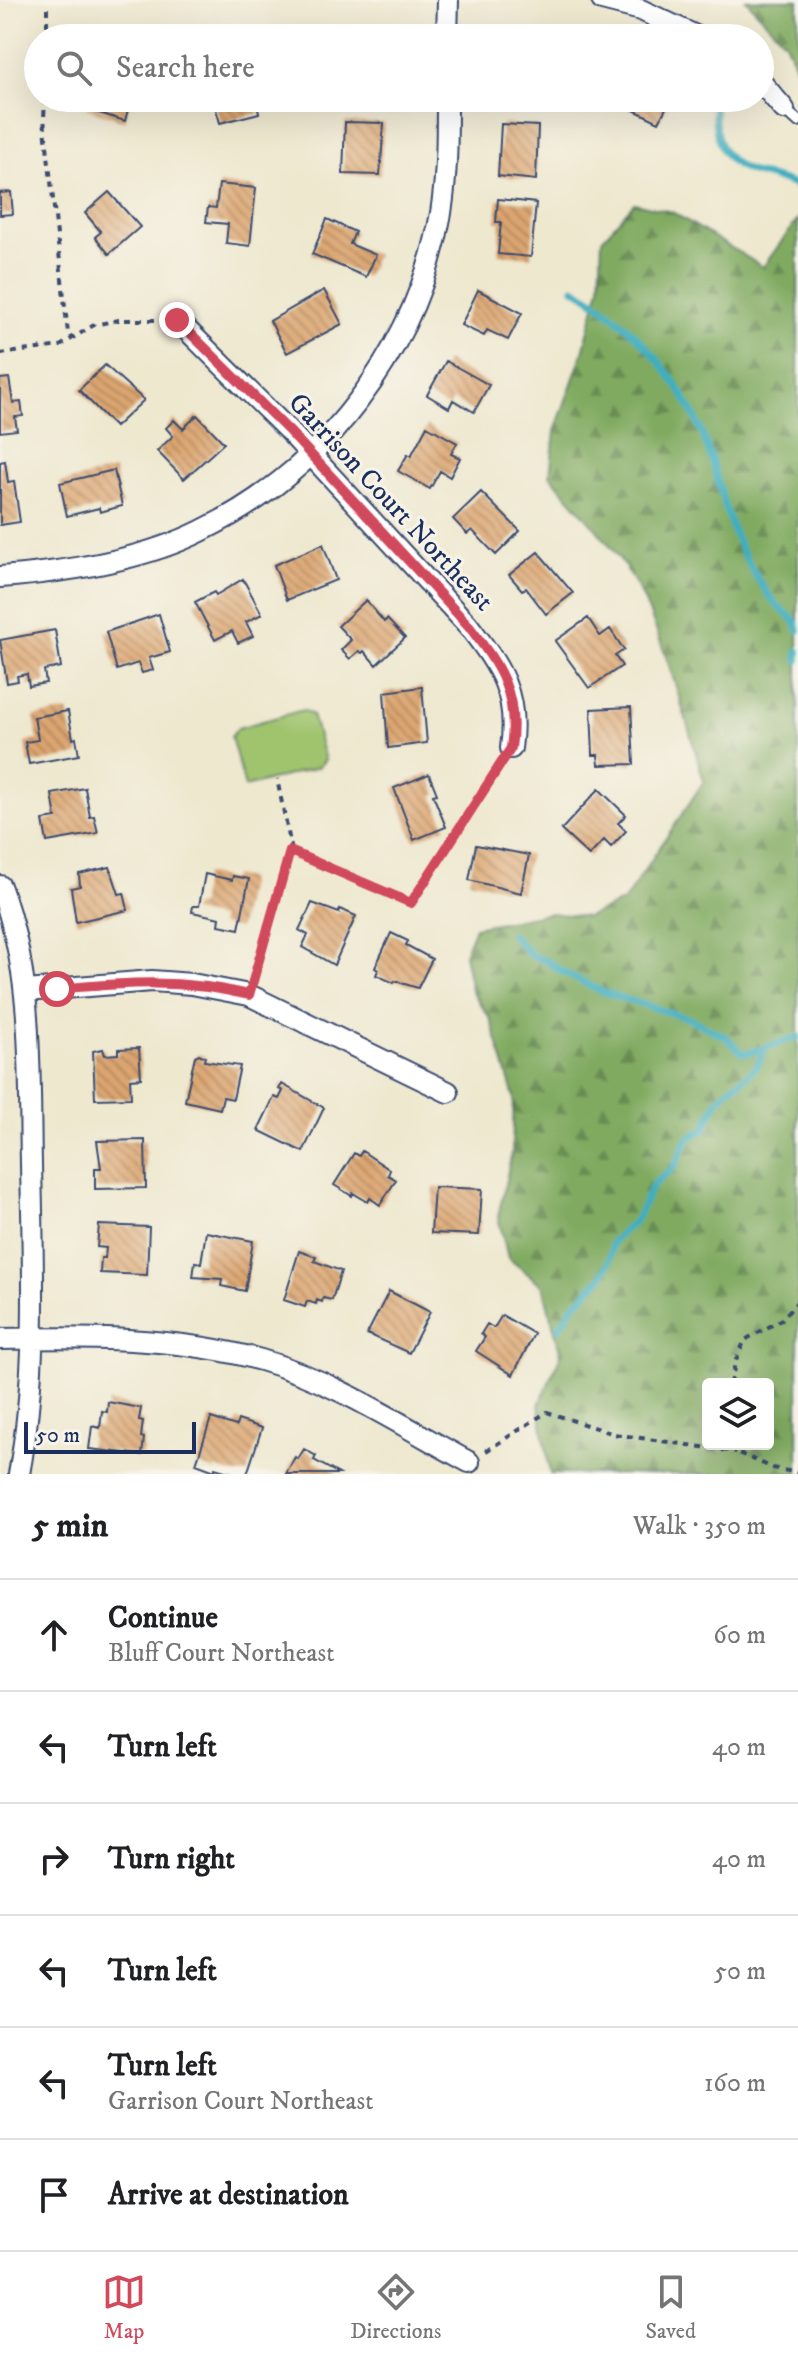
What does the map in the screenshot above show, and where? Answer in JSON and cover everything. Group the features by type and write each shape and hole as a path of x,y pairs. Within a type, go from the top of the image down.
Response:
{"street":[{"path":"447,24 448,0"},
{"path":"602,0 641,10 670,24"},
{"path":"774,96 791,115"},
{"path":"0,577 79,567 145,552 200,532 247,504 310,455 337,428 379,373 424,279 446,180 447,112"},
{"name":"Garrison Court Northeast","path":"177,320 290,432 468,625 491,656 508,689 515,720 511,748"},
{"path":"0,886 21,955 26,991 34,1338 30,1403 19,1474"},
{"path":"26,991 152,981 192,984 249,995 448,1092"},
{"path":"0,1339 164,1343 262,1360 311,1378 469,1462"}],"path":[{"path":"47,7 47,24"},
{"path":"44,112 68,333 72,337"},
{"path":"0,354 60,346 94,325 119,320 177,320"},
{"path":"290,851 411,903 511,748"},
{"path":"249,995 291,847 277,779"},
{"path":"732,1378 745,1340 781,1320 798,1301"},
{"path":"469,1462 547,1412 614,1434 736,1452 773,1468 798,1473"}],"green space":[{"path":"746,0 798,0 798,71 785,42 774,30 774,24 768,24"},
{"path":"634,203 672,212 763,267 798,219 798,1474 550,1474 539,1405 561,1355 543,1286 508,1258 498,1217 512,1152 514,1097 490,1018 471,990 464,954 475,927 550,913 587,917 624,901 704,781 669,665 643,598 612,549 550,475 555,431 583,352 600,287 602,239"},
{"path":"303,710 312,715 325,760 318,767 245,787 231,737 238,728"}],"building":[{"path":"96,112 127,112 125,121"},
{"path":"217,112 259,112 259,113 220,123"},
{"path":"638,112 664,112 659,122"},
{"path":"345,122 384,123 380,175 343,174"},
{"path":"501,124 538,126 536,180 498,176"},
{"path":"219,184 256,188 250,246 226,243 228,224 206,222 208,207 216,208"},
{"path":"11,192 13,214 0,215 0,193"},
{"path":"109,192 140,227 109,254 95,237 101,232 85,213"},
{"path":"498,199 536,203 531,257 498,254 501,222 496,222"},
{"path":"327,219 355,232 350,244 376,255 366,277 312,254"},
{"path":"324,290 342,324 287,353 270,321"},
{"path":"478,290 522,313 508,340 487,330 484,336 461,325"},
{"path":"446,361 489,385 474,412 453,400 449,408 427,395"},
{"path":"105,365 144,400 115,427 79,390"},
{"path":"9,378 13,403 21,402 23,416 15,417 17,430 0,432 0,379"},
{"path":"197,415 224,443 184,479 157,451 173,436 166,428 174,420 183,429"},
{"path":"427,426 457,443 451,454 460,458 450,477 440,471 430,489 398,471 408,454 411,456"},
{"path":"5,461 8,482 14,481 20,522 0,525 0,462"},
{"path":"114,470 122,506 67,516 60,483"},
{"path":"481,492 520,531 496,555 472,530 467,534 453,519"},
{"path":"323,544 336,580 287,600 274,565"},
{"path":"538,552 573,593 546,614 526,588 522,590 509,575"},
{"path":"243,579 262,614 246,622 253,636 238,643 232,631 215,640 195,602 214,592 216,595"},
{"path":"366,600 384,622 387,619 405,638 376,665 364,651 359,651 350,659 341,650 351,640 338,626"},
{"path":"159,614 170,652 149,658 153,670 142,673 138,663 117,670 106,632"},
{"path":"588,618 600,636 610,629 624,650 615,656 622,666 589,688 555,641"},
{"path":"55,630 61,667 44,670 46,683 29,686 27,674 17,676 18,681 7,683 0,640"},
{"path":"422,687 427,743 388,748 384,692"},
{"path":"631,707 634,764 599,765 598,755 593,755 591,709"},
{"path":"68,711 79,755 29,764 25,742 38,740 34,717"},
{"path":"429,774 437,794 433,795 446,827 414,840 394,788"},
{"path":"85,788 90,817 94,816 98,833 47,842 43,820 56,818 52,794"},
{"path":"599,789 626,815 618,823 626,831 611,847 604,840 589,856 561,830"},
{"path":"476,845 529,855 521,893 469,880"},
{"path":"110,867 119,894 124,893 128,910 76,922 71,888 80,886 79,874"},
{"path":"205,874 232,880 233,876 249,879 239,929 219,925 220,918 192,912 193,906 199,906"},
{"path":"312,903 356,916 334,965 302,947 308,935 299,930"},
{"path":"391,933 432,959 418,988 376,975 378,970 375,968"},
{"path":"139,1048 141,1078 130,1079 131,1098 95,1099 93,1051 103,1049 105,1055 118,1054 118,1049"},
{"path":"195,1056 205,1057 204,1061 240,1066 233,1099 223,1097 220,1109 185,1101"},
{"path":"282,1084 324,1108 303,1152 258,1130 274,1097 279,1099"},
{"path":"145,1140 146,1188 95,1189 95,1168 101,1168 97,1141"},
{"path":"362,1151 390,1170 388,1175 396,1180 380,1205 370,1198 368,1202 353,1193 352,1196 334,1185 354,1153 359,1156"},
{"path":"434,1187 482,1189 479,1235 431,1233"},
{"path":"99,1225 149,1227 147,1275 100,1273 101,1258 105,1258 106,1248 97,1247"},
{"path":"206,1232 253,1241 245,1291 221,1286 222,1279 193,1277 195,1262 201,1263"},
{"path":"299,1251 316,1257 314,1261 341,1271 332,1300 323,1298 316,1304 307,1301 305,1307 284,1300"},
{"path":"389,1291 430,1312 409,1353 367,1334"},
{"path":"502,1315 534,1334 513,1375 476,1351 485,1337 481,1334 487,1324 494,1328"},
{"path":"108,1402 141,1408 142,1455 89,1449 92,1426 100,1428 102,1411 107,1412"},
{"path":"211,1418 236,1426 238,1420 262,1428 247,1474 215,1468 215,1471 196,1464"},
{"path":"304,1449 316,1456 314,1460 339,1474 286,1474 295,1457 298,1459"}],"waterway":[{"path":"715,112 718,137 727,156 747,170 798,187"},
{"path":"574,288 631,331 677,387 700,428 742,551 766,591 794,621 798,630"},
{"path":"798,651 798,660"},
{"path":"512,935 532,956 545,960 566,974 603,992 690,1019 726,1037 742,1053 798,1037"},
{"path":"558,1329 573,1306 600,1279 609,1262 613,1241 636,1220 652,1186 675,1166 687,1139 705,1129 717,1102 753,1070 764,1049"}],"route":[{"path":"57,989 152,981 192,984 249,995 290,851 411,903 511,748 515,720 508,689 491,656 468,625 290,432 177,320"}]}
